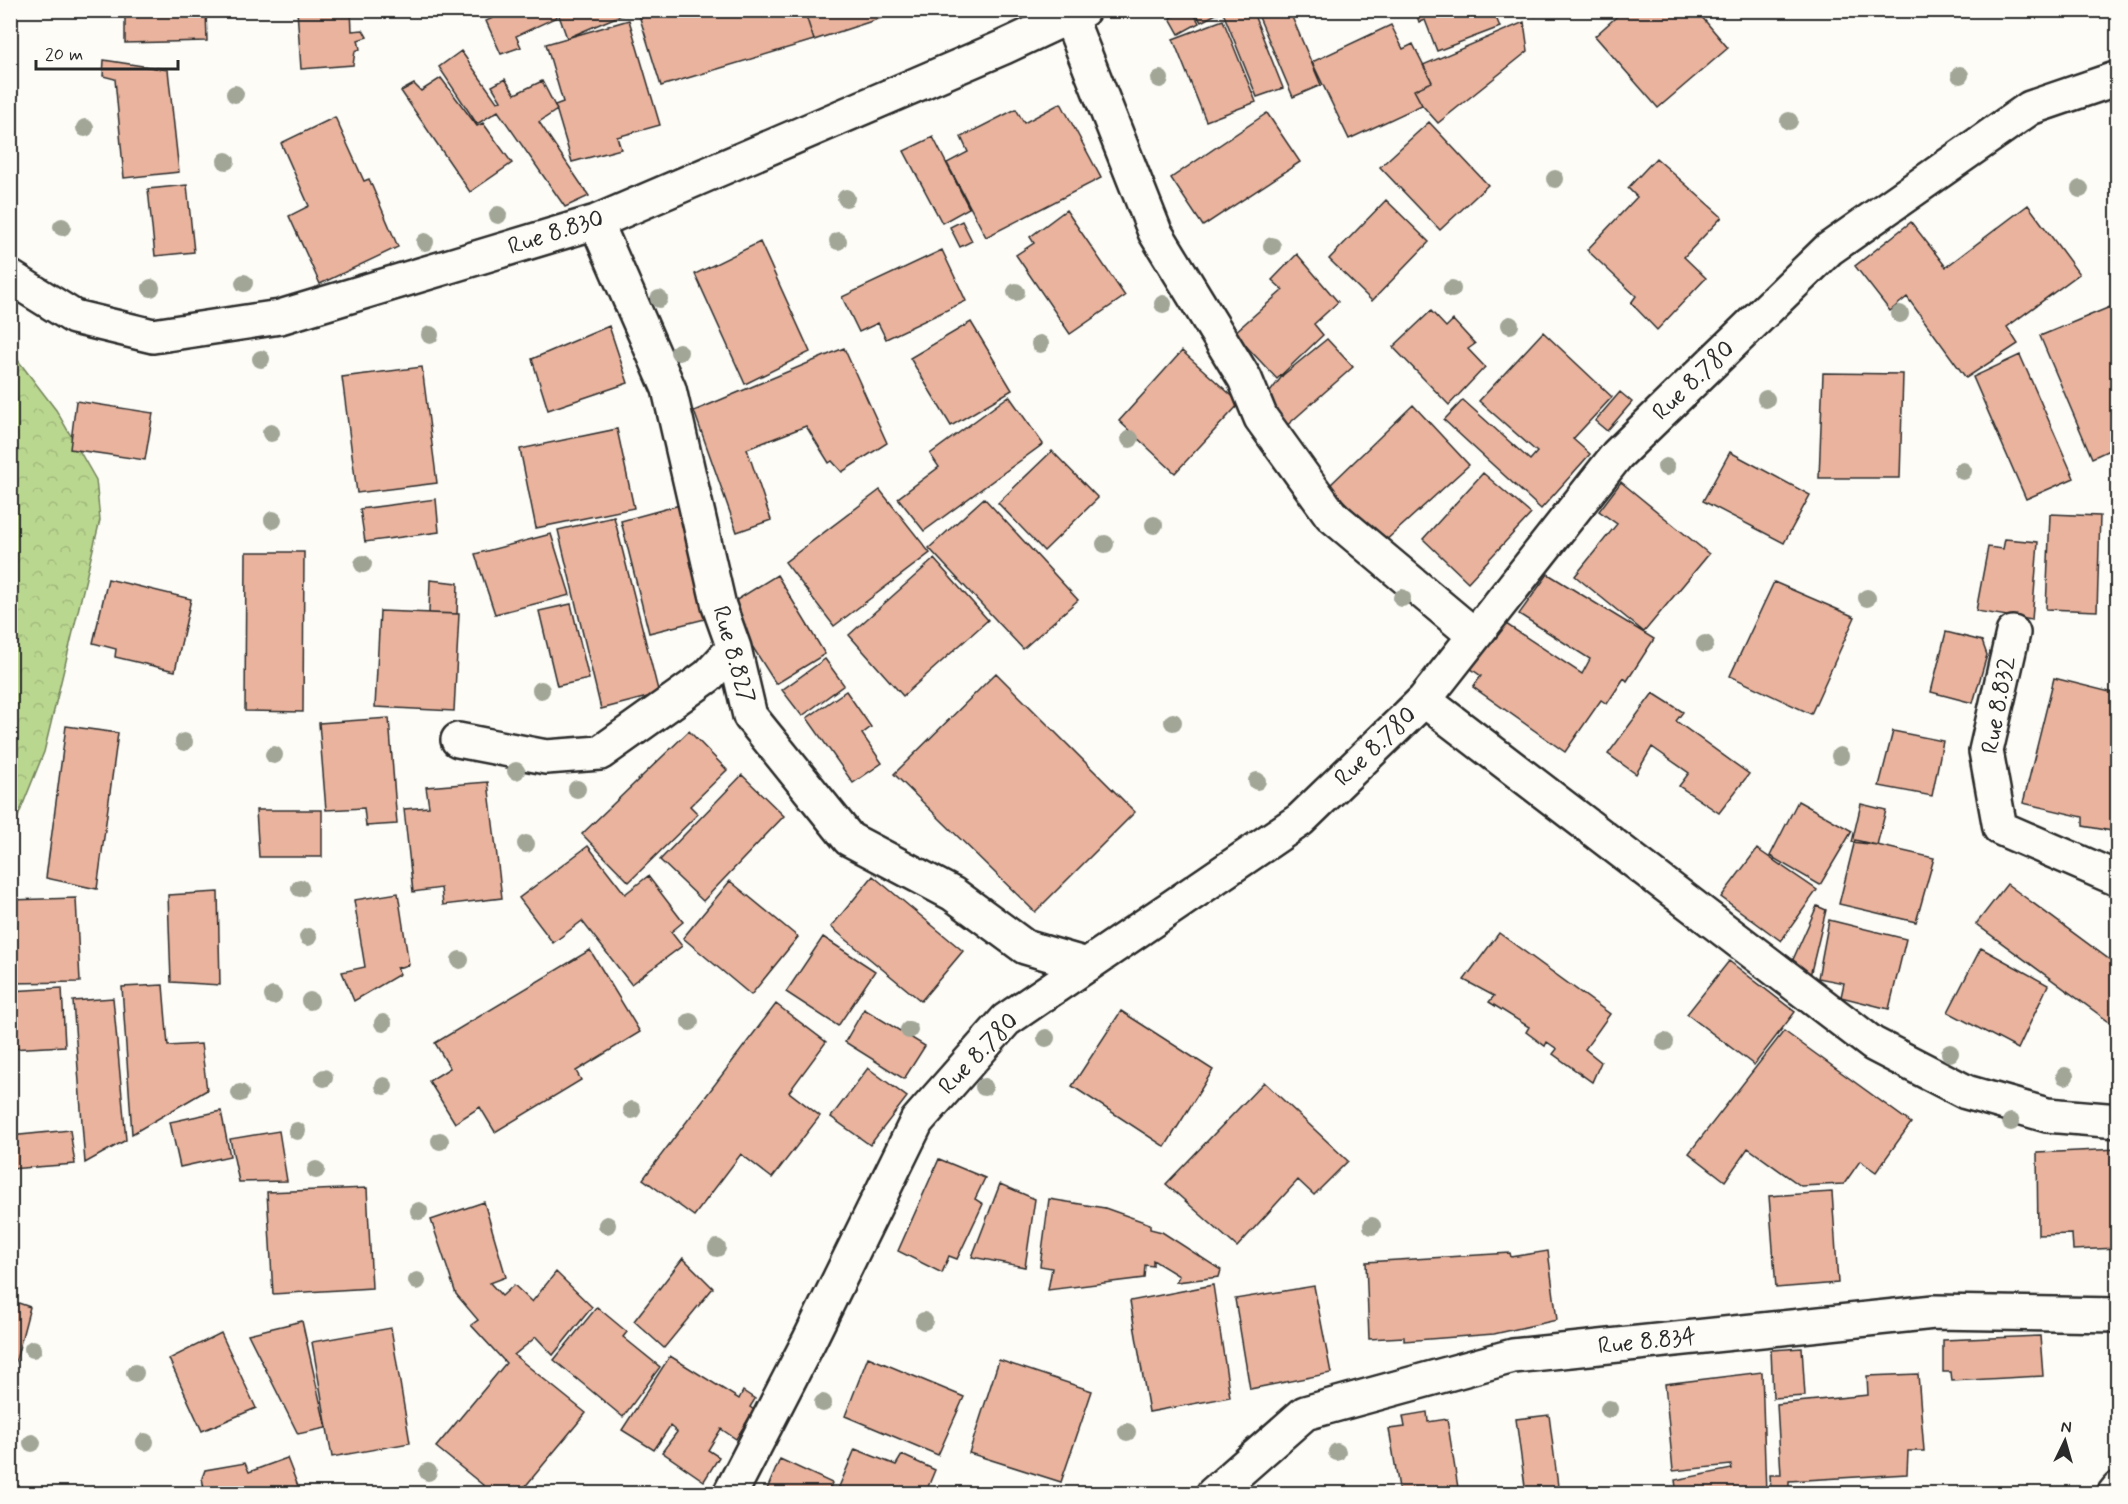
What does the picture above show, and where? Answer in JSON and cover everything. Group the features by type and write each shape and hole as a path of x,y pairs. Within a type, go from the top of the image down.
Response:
{"street":[{"name":"Rue 8.830","path":"10,277 74,317 153,336 280,318 596,222 742,161 1076,14"},
{"path":"1076,14 1155,232 1245,379 1261,418 1331,515 1474,635"},
{"name":"Rue 8.780","path":"730,1494 809,1341 917,1121 1006,1020 1300,820 1424,700 1617,455 1829,249 2030,108 2118,78"},
{"name":"Rue 8.827","path":"596,222 669,389 719,606 734,648 750,716 849,839 953,894 1025,947 1087,965"},
{"name":"Rue 8.832","path":"2013,633 1986,751 2000,828 2118,879"},
{"path":"458,740 546,757 600,753 708,676 734,648"},
{"path":"1424,700 1873,1044 1966,1092 2047,1115 2118,1121"},
{"name":"Rue 8.834","path":"1213,1494 1305,1413 1513,1356 1934,1312 2118,1315"},
{"path":"2114,1494 2118,1489"}],"green space":[{"path":"11,355 17,359 56,410 96,480 100,520 44,752 11,834"}],"building":[{"path":"125,10 206,10 207,41 125,43"},
{"path":"297,10 351,10 352,31 363,30 367,37 358,40 360,49 355,51 353,65 301,69"},
{"path":"510,10 554,10 557,17 516,36 521,47 501,54 486,21"},
{"path":"557,10 633,10 567,38"},
{"path":"644,10 804,10 814,40 661,86 638,12"},
{"path":"804,10 906,10 814,40"},
{"path":"1184,10 1192,10 1199,23 1179,34 1170,18"},
{"path":"1194,10 1222,10 1222,11 1201,22"},
{"path":"1222,10 1252,10 1283,88 1257,97"},
{"path":"1256,10 1289,10 1321,85 1293,97"},
{"path":"1415,10 1493,10 1500,27 1437,51 1425,20 1419,22"},
{"path":"1534,10 1554,10 1535,16"},
{"path":"1624,10 1696,10 1728,48 1658,108 1595,36"},
{"path":"629,20 660,125 617,137 621,149 572,162 555,105 563,102 546,44"},
{"path":"1223,20 1256,102 1206,121 1173,39"},
{"path":"1524,22 1528,51 1438,123 1422,105 1414,90 1432,82 1423,65"},
{"path":"1391,25 1403,49 1413,44 1432,82 1414,90 1422,105 1349,139 1312,62"},
{"path":"461,51 497,102 501,101 492,86 505,79 515,94 542,81 557,110 539,122 589,196 565,207 498,111 477,124 439,67"},
{"path":"104,60 168,70 179,172 124,178 115,79 103,76"},
{"path":"441,78 477,126 483,123 512,163 470,192 401,91 414,84 421,91"},
{"path":"1061,103 1101,178 986,237 947,163 968,152 961,137 1016,109 1024,123"},
{"path":"1267,113 1300,162 1203,226 1171,178"},
{"path":"335,117 364,181 369,179 398,247 320,284 289,216 309,206 281,143"},
{"path":"1429,122 1488,185 1440,230 1380,167"},
{"path":"933,137 969,208 942,223 904,151"},
{"path":"1656,158 1722,217 1684,257 1706,278 1657,330 1631,303 1636,296 1587,250 1637,197 1628,188"},
{"path":"187,185 194,252 155,256 148,189"},
{"path":"1386,200 1429,242 1372,301 1329,259"},
{"path":"2028,205 2079,274 2007,327 2018,344 1966,378 1907,297 1890,311 1855,266 1911,222 1946,267"},
{"path":"1066,210 1125,296 1070,334 1016,255 1034,243 1030,237"},
{"path":"962,221 972,241 960,247 950,227"},
{"path":"760,242 810,352 745,384 695,274"},
{"path":"942,250 966,301 886,339 878,323 859,332 842,297"},
{"path":"1297,254 1338,302 1314,324 1323,335 1277,379 1234,333 1283,290 1272,280"},
{"path":"2110,307 2118,324 2118,446 2092,458 2040,336"},
{"path":"1431,311 1446,327 1453,320 1475,344 1468,349 1485,367 1449,405 1393,347"},
{"path":"971,322 1012,390 951,426 910,358"},
{"path":"609,326 628,383 548,410 532,359"},
{"path":"1543,332 1612,397 1573,439 1590,454 1541,509 1444,420 1463,400 1530,460 1537,452 1479,401"},
{"path":"1327,339 1353,367 1283,429 1261,404 1283,375"},
{"path":"844,348 887,443 842,472 832,461 829,463 806,426 747,449 771,520 737,532 694,411"},
{"path":"1182,351 1240,403 1175,473 1119,421"},
{"path":"2020,355 2074,478 2026,499 1973,377"},
{"path":"422,367 437,483 357,493 342,377"},
{"path":"1823,373 1903,374 1900,478 1819,478"},
{"path":"1620,392 1632,402 1607,431 1595,421"},
{"path":"1009,396 1043,444 924,531 898,498 939,467 930,454"},
{"path":"76,401 153,413 145,460 70,449"},
{"path":"1413,405 1469,465 1384,542 1329,486"},
{"path":"617,429 634,508 536,528 520,449"},
{"path":"1052,451 1098,498 1044,551 998,503"},
{"path":"1730,452 1810,495 1784,543 1703,501"},
{"path":"1483,473 1531,514 1468,582 1423,539"},
{"path":"1621,482 1709,554 1644,632 1575,576 1617,524 1599,511"},
{"path":"880,490 930,553 834,626 785,562"},
{"path":"984,498 1078,600 1023,649 929,548"},
{"path":"436,499 439,532 365,542 360,509"},
{"path":"680,505 709,618 649,633 621,521"},
{"path":"2050,514 2100,516 2097,611 2046,609"},
{"path":"614,517 659,694 601,709 558,530"},
{"path":"551,534 570,595 495,614 475,554"},
{"path":"2005,539 2038,542 2032,620 1976,611 1988,547 2003,549"},
{"path":"246,552 304,552 303,712 245,711"},
{"path":"934,559 988,620 903,696 849,635"},
{"path":"1548,574 1654,639 1627,681 1624,678 1607,704 1601,700 1565,752 1473,687 1481,676 1470,668 1503,622 1582,674 1590,659 1519,614"},
{"path":"777,575 825,654 776,684 727,606"},
{"path":"108,579 191,599 175,671 115,657 116,649 93,643"},
{"path":"430,580 458,583 457,614 429,613"},
{"path":"1774,582 1855,617 1811,714 1730,676"},
{"path":"571,604 589,679 557,686 539,611"},
{"path":"380,611 459,614 454,711 375,707"},
{"path":"1946,632 1982,641 1987,655 1973,703 1931,692"},
{"path":"825,659 844,685 802,716 782,690"},
{"path":"996,673 1135,812 1035,912 894,774"},
{"path":"2054,678 2118,694 2118,832 2083,826 2083,817 2023,803"},
{"path":"846,691 871,727 862,734 882,763 853,783 807,718"},
{"path":"1653,693 1683,712 1676,721 1749,774 1719,813 1679,786 1689,773 1652,747 1636,774 1608,754"},
{"path":"389,718 397,824 366,826 364,808 326,810 319,723"},
{"path":"66,726 118,733 97,889 46,878"},
{"path":"689,731 727,770 690,806 698,814 629,882 582,834"},
{"path":"1893,731 1943,741 1932,796 1879,786"},
{"path":"742,775 784,816 703,901 660,860"},
{"path":"488,782 502,898 443,905 441,888 413,892 404,809 429,807 426,787"},
{"path":"1798,801 1852,831 1820,885 1770,856"},
{"path":"1861,804 1886,810 1877,845 1852,842"},
{"path":"256,810 322,810 322,857 259,857"},
{"path":"1855,840 1934,858 1916,922 1839,904"},
{"path":"588,846 625,894 648,876 683,922 671,932 682,946 631,984 582,921 553,943 519,898"},
{"path":"1757,849 1817,890 1781,941 1721,897"},
{"path":"873,876 963,951 921,1001 831,927"},
{"path":"730,881 798,937 751,995 683,938"},
{"path":"2007,884 2118,966 2118,1017 2112,1024 1976,924"},
{"path":"218,892 220,985 171,982 168,895"},
{"path":"398,893 409,965 397,968 400,974 354,1001 342,972 365,967 354,900"},
{"path":"76,898 80,982 10,983 10,900"},
{"path":"1817,906 1826,910 1810,976 1791,964"},
{"path":"1829,920 1906,939 1889,1009 1841,997 1844,983 1818,978"},
{"path":"1499,933 1610,1014 1585,1049 1601,1062 1592,1082 1553,1054 1557,1049 1547,1042 1545,1046 1526,1032 1529,1027 1489,1002 1494,996 1464,980"},
{"path":"823,937 875,971 838,1026 786,992"},
{"path":"1981,948 2048,985 2018,1049 1948,1012"},
{"path":"590,950 640,1032 576,1071 581,1080 495,1132 480,1107 455,1123 429,1081 450,1068 435,1043"},
{"path":"1729,961 1795,1012 1754,1065 1687,1014"},
{"path":"163,985 168,1046 201,1044 207,1090 132,1134 122,987"},
{"path":"62,988 65,1046 10,1049 10,991"},
{"path":"113,998 126,1140 85,1163 73,1001"},
{"path":"776,1004 826,1042 789,1092 820,1116 772,1178 741,1154 694,1216 643,1179"},
{"path":"864,1009 925,1046 904,1079 845,1042"},
{"path":"1121,1011 1213,1070 1165,1147 1072,1086"},
{"path":"1784,1031 1911,1123 1876,1172 1860,1161 1844,1184 1801,1186 1748,1148 1725,1181 1689,1153"},
{"path":"868,1068 907,1097 870,1145 831,1117"},
{"path":"1264,1082 1348,1161 1314,1195 1298,1180 1237,1247 1166,1184"},
{"path":"221,1111 230,1156 180,1167 170,1122"},
{"path":"70,1130 75,1164 10,1169 10,1136"},
{"path":"279,1131 287,1181 239,1182 230,1139"},
{"path":"2118,1149 2118,1248 2073,1250 2072,1234 2038,1235 2037,1153"},
{"path":"939,1159 985,1178 975,1199 983,1204 957,1259 949,1256 942,1273 898,1251"},
{"path":"1000,1184 1035,1199 1025,1267 972,1257"},
{"path":"367,1188 372,1288 273,1294 267,1192"},
{"path":"1832,1192 1838,1283 1776,1288 1769,1196"},
{"path":"1049,1199 1105,1208 1150,1224 1150,1229 1162,1232 1221,1270 1219,1277 1176,1282 1179,1276 1153,1260 1153,1266 1145,1265 1144,1278 1048,1290 1052,1268 1040,1266"},
{"path":"484,1202 506,1277 490,1283 502,1296 514,1285 532,1302 556,1272 592,1307 553,1355 536,1337 514,1355 586,1413 519,1494 494,1494 436,1447 506,1363 471,1325 478,1320 456,1294 431,1220"},
{"path":"1548,1251 1557,1320 1494,1334 1404,1341 1404,1337 1369,1339 1366,1262 1510,1253 1511,1257"},
{"path":"683,1258 713,1288 664,1348 634,1321"},
{"path":"1213,1285 1230,1397 1149,1412 1130,1301"},
{"path":"1314,1286 1331,1373 1250,1389 1235,1299"},
{"path":"10,1300 30,1307 15,1364 10,1363"},
{"path":"597,1307 627,1332 623,1337 660,1367 623,1417 554,1360"},
{"path":"302,1321 326,1428 298,1434 248,1334"},
{"path":"391,1328 410,1443 332,1457 312,1342"},
{"path":"221,1333 256,1408 202,1431 169,1359"},
{"path":"2040,1336 2043,1376 1952,1381 1951,1372 1943,1372 1943,1340"},
{"path":"1802,1348 1805,1396 1773,1398 1771,1350"},
{"path":"670,1356 739,1399 743,1391 755,1399 750,1407 754,1410 736,1439 721,1429 708,1450 719,1457 704,1481 662,1452 677,1432 670,1426 654,1450 622,1430"},
{"path":"868,1357 964,1397 938,1455 845,1416"},
{"path":"999,1360 1092,1391 1061,1482 969,1453"},
{"path":"1762,1372 1766,1494 1677,1494 1675,1480 1732,1469 1731,1465 1673,1471 1665,1384"},
{"path":"1918,1374 1924,1451 1908,1451 1907,1474 1789,1481 1789,1490 1844,1489 1845,1494 1771,1491 1770,1475 1781,1475 1777,1404 1868,1395 1867,1376"},
{"path":"1427,1412 1428,1422 1447,1419 1459,1494 1400,1494 1389,1429 1405,1427 1403,1416"},
{"path":"1549,1415 1559,1494 1526,1494 1516,1419"},
{"path":"855,1449 896,1465 902,1455 935,1470 925,1494 836,1494"},
{"path":"287,1458 301,1494 205,1494 202,1478 205,1470 245,1463 249,1472"},
{"path":"780,1459 832,1483 827,1494 765,1494"}]}
